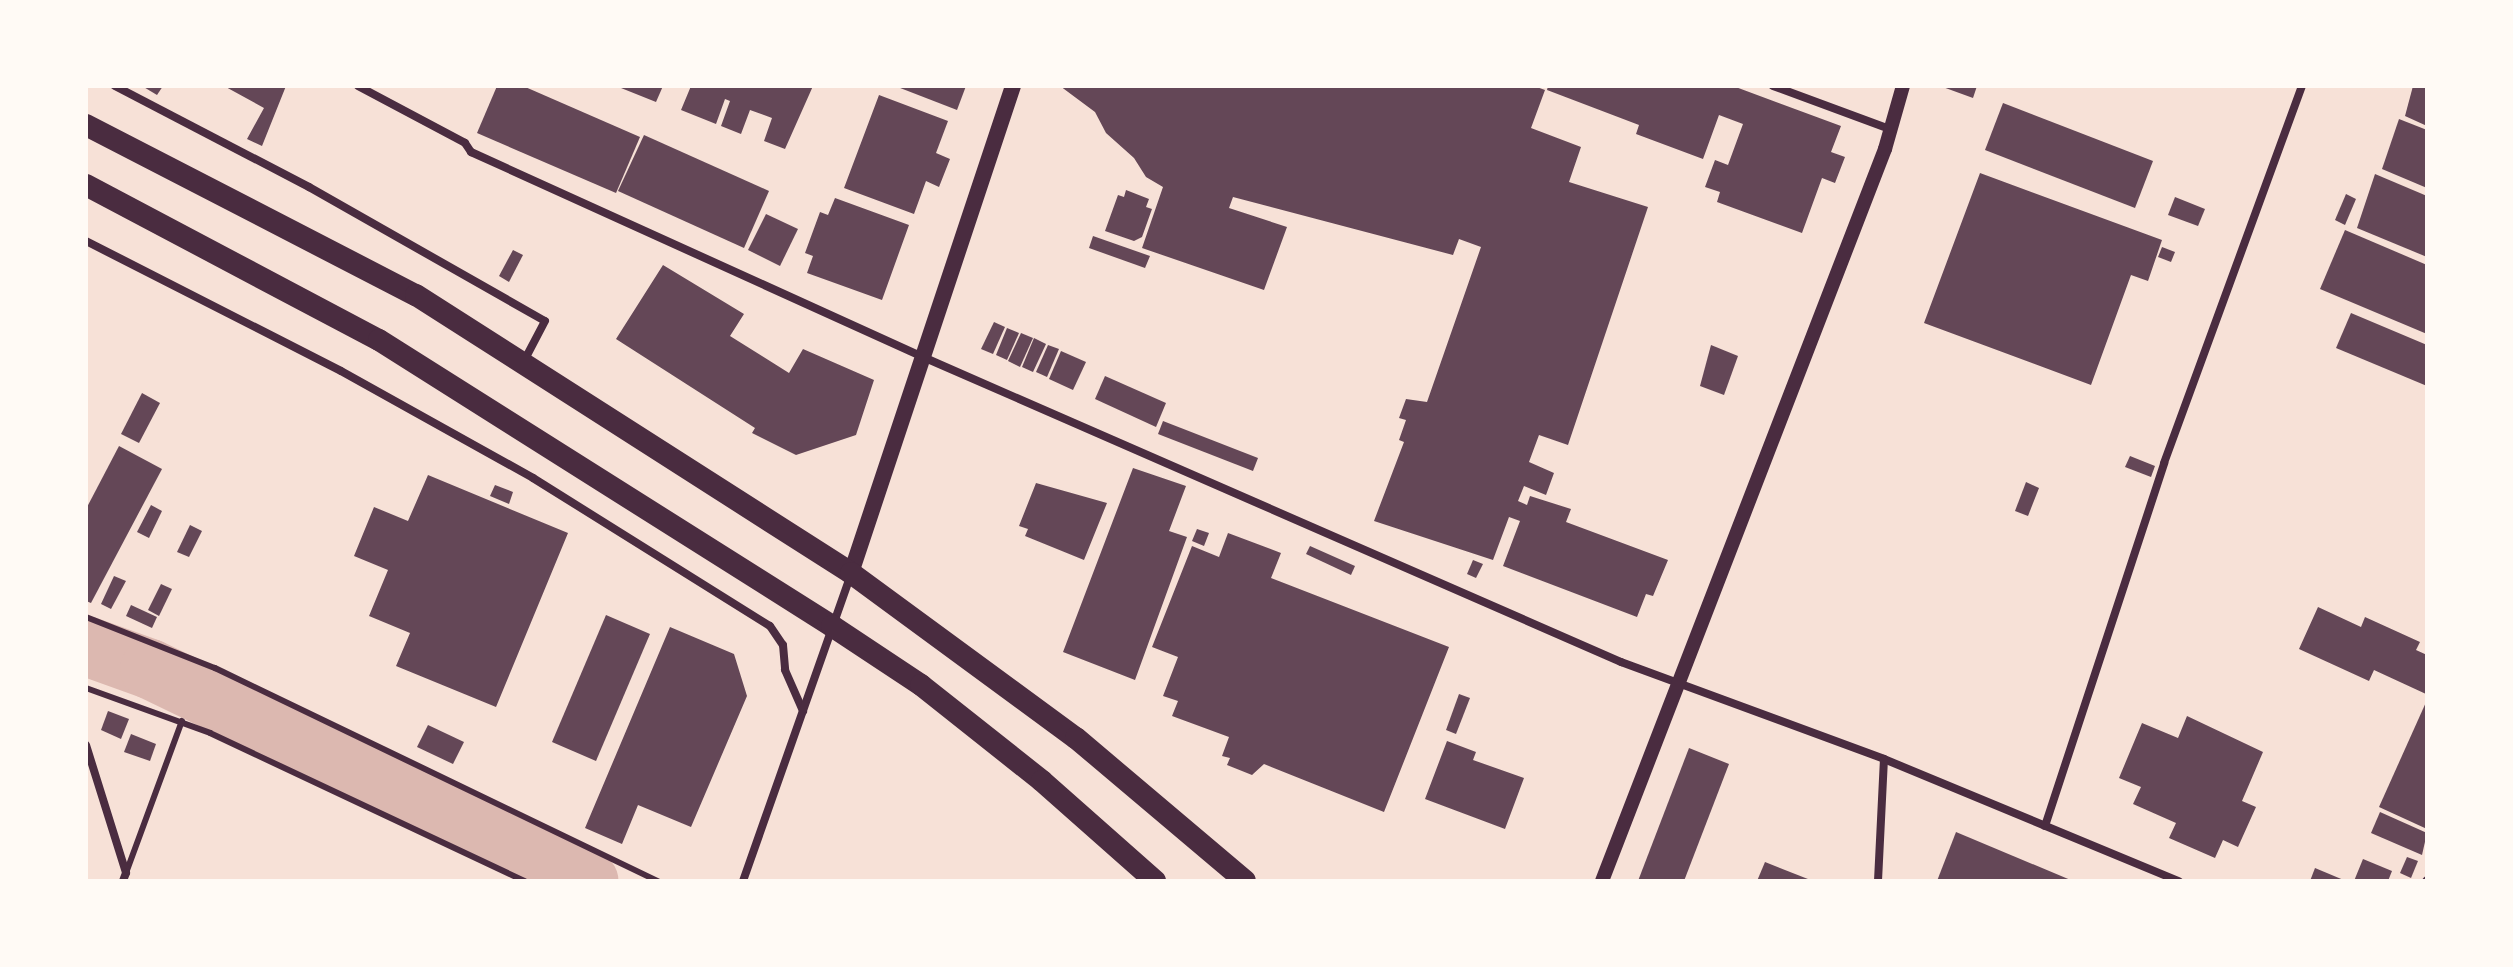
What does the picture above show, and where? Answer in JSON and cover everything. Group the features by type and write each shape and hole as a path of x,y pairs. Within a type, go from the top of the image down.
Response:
{"highway":[{"path":"86,125 416,295 851,573 1076,738 1245,881"},
{"path":"86,185 379,340 832,626 921,685 1042,781 1155,881"}],"main road":[{"path":"851,573 1013,86"}],"street":[{"path":"115,86 309,187 545,321 522,363"},
{"path":"358,86 465,143 471,152 923,357 1678,683 1884,759 2179,881"},
{"path":"1773,86 1890,129"},
{"path":"1602,881 1890,129 1903,86"},
{"path":"2045,826 2164,463 2302,86"},
{"path":"86,241 341,371 533,478 770,626 783,645 785,670 803,711"},
{"path":"743,881 851,573"},
{"path":"86,745 124,877"},
{"path":"1878,881 1884,759"}],"lane":[{"path":"86,617 215,668 658,881"},
{"path":"86,688 182,721 525,881"},
{"path":"124,877 182,721"}],"building":[{"path":"142,86 163,86 157,95"},
{"path":"224,86 286,86 262,146 247,139 264,108"},
{"path":"497,86 523,86 640,137 616,193 477,133"},
{"path":"616,86 663,86 656,102"},
{"path":"691,86 813,86 785,149 764,141 772,118 750,110 741,134 721,126 730,101 725,99 716,124 681,110"},
{"path":"895,86 966,86 957,110"},
{"path":"1060,86 1534,86 1545,90 1531,128 1581,147 1569,182 1648,207 1568,445 1539,435 1529,462 1554,473 1546,495 1524,486 1518,501 1527,505 1530,496 1571,509 1566,522 1668,560 1653,596 1646,594 1637,617 1503,566 1520,521 1509,517 1493,560 1374,521 1404,442 1399,440 1406,420 1399,418 1406,399 1427,402 1481,247 1459,239 1453,255 1233,197 1229,208 1287,227 1264,290 1142,248 1163,187 1146,177 1134,158 1106,133 1095,112"},
{"path":"1548,86 1733,86 1841,126 1831,152 1845,157 1835,183 1822,178 1802,233 1717,202 1720,192 1705,187 1715,160 1728,165 1743,124 1719,115 1703,159 1636,134 1639,125 1547,90"},
{"path":"1940,86 1977,86 1973,98"},
{"path":"2413,86 2427,86 2427,126 2405,116"},
{"path":"879,95 948,121 936,153 950,159 939,187 926,181 914,214 844,188"},
{"path":"2003,103 2153,161 2135,208 1985,150"},
{"path":"2399,119 2427,130 2427,188 2382,169"},
{"path":"644,135 769,191 744,248 618,191"},
{"path":"1980,173 2162,240 2148,281 2131,275 2091,385 1924,323"},
{"path":"2375,174 2427,196 2427,257 2357,228"},
{"path":"1126,190 1149,199 1146,207 1152,209 1142,237 1134,241 1105,231 1118,195 1124,197"},
{"path":"2346,194 2356,199 2345,225 2335,220"},
{"path":"2175,197 2205,209 2198,226 2168,215"},
{"path":"835,198 909,225 882,300 807,273 813,256 805,253 820,212 828,215"},
{"path":"766,214 798,229 780,266 748,250"},
{"path":"2345,230 2427,265 2427,334 2320,289"},
{"path":"1093,236 1150,256 1145,268 1089,248"},
{"path":"2162,247 2175,252 2171,262 2158,257"},
{"path":"513,250 523,255 509,282 499,276"},
{"path":"663,265 744,314 730,336 789,373 803,349 874,380 856,435 796,455 752,433 755,428 616,339"},
{"path":"2351,313 2427,345 2427,386 2336,348"},
{"path":"994,322 1005,327 993,354 981,349"},
{"path":"1007,328 1019,333 1007,360 996,355"},
{"path":"1021,333 1033,338 1020,367 1008,361"},
{"path":"1034,338 1046,344 1033,372 1022,367"},
{"path":"1048,345 1059,349 1047,377 1036,372"},
{"path":"1711,345 1738,356 1724,395 1700,386"},
{"path":"1061,351 1086,362 1073,390 1049,379"},
{"path":"1105,376 1166,403 1156,427 1095,399"},
{"path":"142,393 160,403 139,443 121,434"},
{"path":"1163,421 1258,458 1253,471 1158,434"},
{"path":"119,446 162,469 91,603 86,601 86,509"},
{"path":"2130,456 2155,466 2151,477 2125,467"},
{"path":"1133,468 1186,486 1169,531 1187,537 1135,680 1063,652"},
{"path":"428,475 568,533 496,707 396,666 410,633 369,616 388,570 354,556 374,507 408,521"},
{"path":"2026,482 2039,488 2028,516 2015,511"},
{"path":"1036,483 1107,503 1084,560 1025,536 1028,529 1019,526"},
{"path":"495,485 513,492 509,504 490,496"},
{"path":"151,505 162,511 149,538 137,532"},
{"path":"190,525 202,531 189,557 177,552"},
{"path":"1197,529 1209,533 1204,546 1192,541"},
{"path":"1228,533 1281,553 1271,578 1449,647 1384,812 1264,764 1252,775 1227,765 1230,758 1222,756 1229,737 1172,716 1178,701 1163,696 1178,657 1152,647 1192,546 1219,557"},
{"path":"1310,546 1355,566 1351,575 1306,554"},
{"path":"1473,560 1483,564 1476,578 1467,574"},
{"path":"114,576 126,581 111,609 101,604"},
{"path":"161,584 172,589 159,616 148,610"},
{"path":"131,605 157,617 152,628 126,616"},
{"path":"2318,607 2361,627 2365,617 2420,642 2416,650 2427,655 2426,694 2374,670 2369,681 2299,649"},
{"path":"606,615 650,634 596,761 552,742"},
{"path":"670,627 734,654 747,696 691,827 638,805 622,844 585,828"},
{"path":"1459,694 1470,698 1456,734 1446,730"},
{"path":"2427,700 2427,829 2379,807"},
{"path":"108,711 129,719 121,739 101,730"},
{"path":"2187,716 2263,752 2242,801 2256,807 2238,847 2223,840 2215,858 2169,838 2176,823 2133,804 2141,787 2119,778 2142,723 2178,738"},
{"path":"428,725 464,742 453,764 417,747"},
{"path":"131,734 156,744 150,761 124,752"},
{"path":"1447,741 1476,752 1473,760 1524,778 1505,829 1425,799"},
{"path":"1689,748 1729,764 1684,881 1638,881"},
{"path":"2380,812 2427,833 2422,855 2371,833"},
{"path":"1956,832 2073,881 1937,881"},
{"path":"2407,857 2418,861 2411,878 2400,873"},
{"path":"2363,859 2392,871 2388,881 2354,881"},
{"path":"1765,862 1813,881 1757,881"},
{"path":"2315,868 2346,881 2310,881"}],"waterway":[{"path":"86,646 150,669 588,881"}]}
